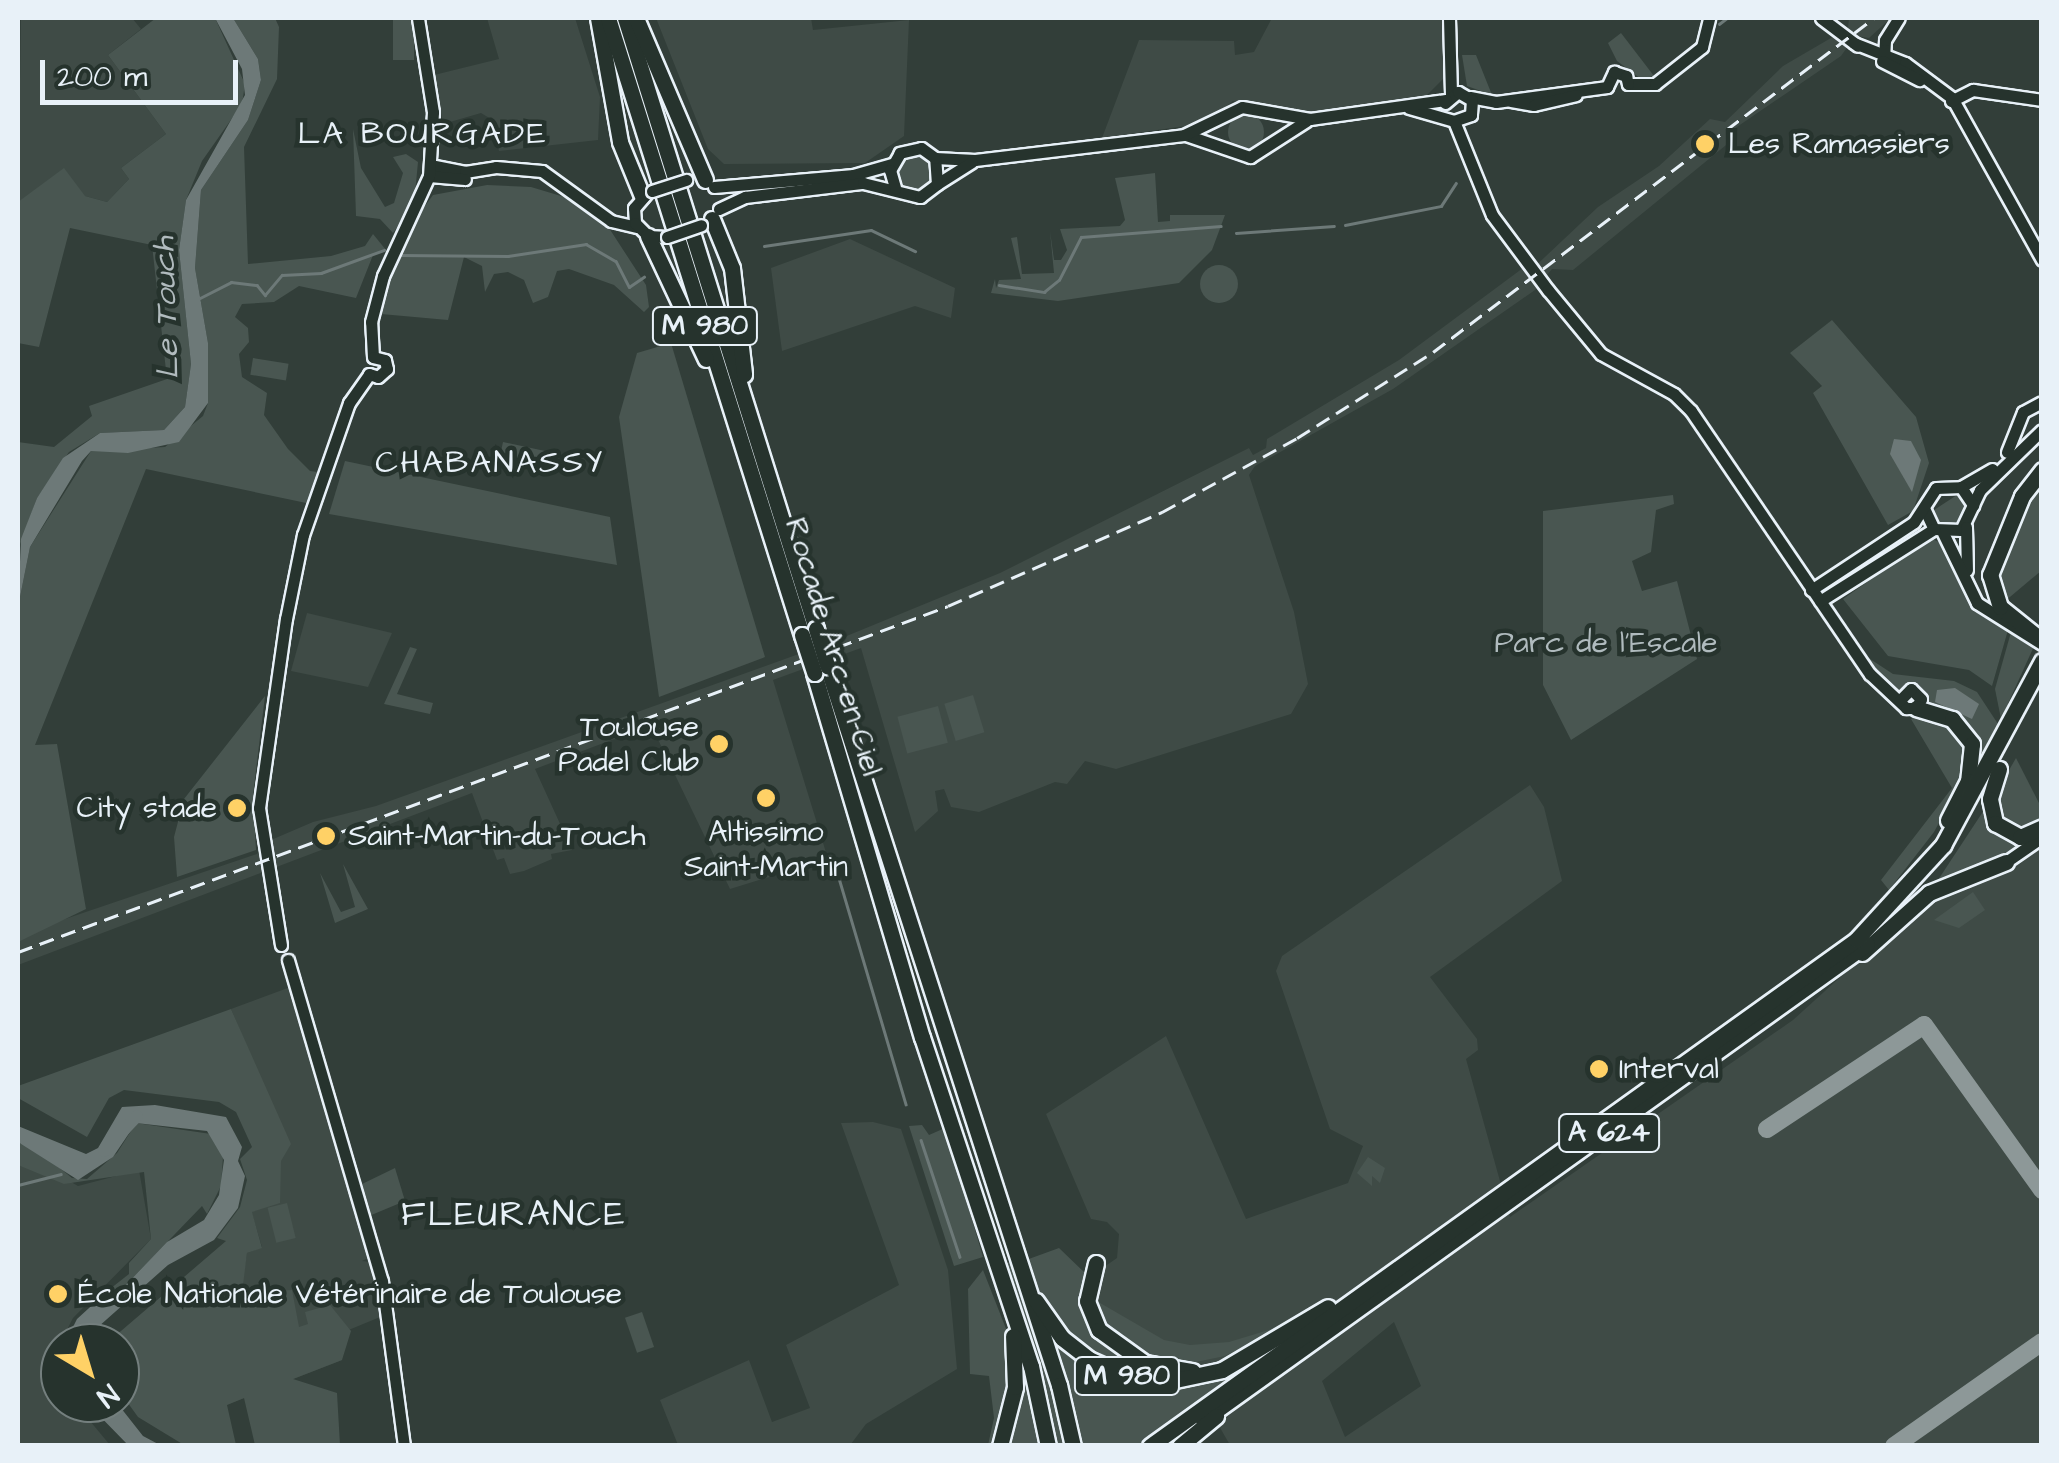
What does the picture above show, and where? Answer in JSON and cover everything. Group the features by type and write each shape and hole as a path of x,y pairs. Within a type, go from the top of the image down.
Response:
{"highway":[{"path":"598,18 620,142 643,198"},
{"name":"Rocade Arc-en-Ciel","path":"608,18 737,431 821,670 1006,1294"},
{"name":"Rocade Arc-en-Ciel","path":"625,18 781,522 809,632"},
{"path":"636,18 709,184"},
{"path":"711,218 732,268 742,368 784,514 781,522"},
{"path":"643,231 737,431"},
{"path":"2039,638 2000,607 1990,575 2022,496 2042,470"},
{"path":"2041,670 1990,799 1995,824 2020,837 2042,828"},
{"name":"A 624","path":"1168,1446 1842,966 1918,886 2041,670"},
{"path":"1916,708 1958,724 1974,755 1968,782 1916,866 1918,886"},
{"path":"1918,886 1999,769"},
{"path":"1842,966 1929,893 2006,862"},
{"name":"Rocade Arc-en-Ciel","path":"883,880 1014,1254"},
{"name":"A 624","path":"1150,1446 1822,967 1918,886"},
{"name":"M 980","path":"1014,1254 1062,1338 1089,1360 1131,1378 1208,1376 1282,1336"},
{"name":"M 980","path":"1014,1254 1073,1446"},
{"path":"1096,1264 1087,1293 1091,1317 1116,1344 1151,1366 1207,1368 1282,1336 1388,1273"},
{"path":"1000,1446 1016,1372 1006,1294"},
{"name":"M 980","path":"1006,1294 1037,1387 1048,1446"},
{"path":"1180,1446 1256,1384"}],"street":[{"path":"404,1446 394,1343 378,1266 288,960 292,949 281,945 259,808 286,620 303,535 350,403 369,374 378,377 387,369 385,360 373,357 370,335 382,276 430,171 432,112 418,18"},
{"path":"1452,18 1471,115 1469,159"},
{"path":"1452,18 1448,97 1451,118 1492,216 1588,343 1674,394 1691,411 1870,674 1900,700 1916,708"},
{"path":"604,216 686,180 709,184 853,175 892,164 909,148 935,158 975,160 1184,135 1224,120 1242,107 1310,119 1410,108 1468,95 1503,101 1584,92 1607,87 1614,72 1626,76 1628,84 1654,84 1702,47 1708,18"},
{"path":"1821,18 1953,103"},
{"path":"1853,41 1896,22"},
{"path":"1886,58 1896,22"},
{"path":"1896,22 1893,48 1953,103 2042,260"},
{"path":"1886,58 1905,63"},
{"path":"1953,103 1979,92 2042,100"},
{"path":"1410,108 1451,118 1471,115 1503,101"},
{"path":"1265,114 1272,128 1269,144"},
{"path":"1184,135 1250,158 1310,119"},
{"path":"1224,120 1228,150"},
{"path":"935,158 937,184"},
{"path":"430,171 552,177 604,216 667,236 711,218 745,197 848,184 895,188 920,197 975,160"},
{"path":"892,164 895,188"},
{"path":"709,184 711,218"},
{"path":"643,198 643,231"},
{"path":"1812,591 1886,542 1924,508 1936,488 1961,487 2003,458 2022,424 2023,412 2039,405"},
{"path":"2022,424 2038,431 1974,505 1966,527 1964,558 1974,588 1995,611 2039,638"},
{"path":"1961,487 1974,505"},
{"path":"1924,508 1977,602 2039,638"},
{"path":"1812,591 1939,531 1966,527"},
{"path":"2006,862 2042,836"}],"shaded area":[{"path":"21,18 132,18 141,29 108,55 166,134 121,168 129,179 107,202 85,196 18,202"},
{"path":"215,18 233,18 258,59 261,80 248,120 201,190 195,268 208,343 208,403 179,442 128,453 91,451 30,547 18,607 21,539 37,498 63,458 100,433 164,430 185,407 191,364 179,250 186,200 245,95 242,69"},
{"path":"487,18 575,18 600,97 598,140 499,151 491,119 481,113 443,124 434,75 499,59"},
{"path":"656,18 811,18 813,30 909,20 904,136 865,163 724,164 708,149"},
{"path":"1272,18 1446,18 1450,72 1427,95 1402,102 1304,114 1233,101 1206,123 1102,138 1139,40 1234,41 1235,55 1254,52"},
{"path":"1849,18 1891,18 1869,38 1855,36 1841,56 1731,131 1731,141 1573,270 1552,269 1535,290 1393,389 1255,466 1249,475 1294,612 1308,684 1291,714 1116,769 1085,761 1067,784 1055,782 979,812 951,807 944,789 935,791 938,811 915,832 861,648 773,680 828,859 730,889 651,725 535,769 572,850 551,854 552,859 524,871 510,874 504,858 497,860 472,793 18,965 18,935 257,854 264,843 313,822 376,806 832,642 1000,573 1249,448 1253,455 1266,448 1267,439 1399,360 1523,268 1528,273 1598,207 1659,166 1710,119 1725,122 1783,66 1848,28"},
{"path":"850,239 955,288 951,318 915,306 782,351 771,268"},
{"path":"1894,439 1911,441 1921,460 1912,492 1890,454"},
{"path":"307,613 392,633 368,687 291,671"},
{"path":"1955,688 1979,704 1972,719 1935,702 1937,690"},
{"path":"1530,785 1544,807 1562,881 1430,977 1477,1039 1478,1050 1466,1059 1510,1217 1793,1020 1933,893 1981,881 2041,847 2041,1445 1230,1445 1186,1369 1089,1313 1098,1271 1117,1258 1119,1234 1107,1222 1091,1219 1046,1114 1166,1036 1246,1219 1348,1183 1363,1146 1330,1129 1276,971 1282,956","holes":["1394,1322 1421,1386 1345,1437 1322,1381"]},
{"path":"293,986 370,1257 362,1261 371,1262 385,1315 334,1336 342,1360 221,1407 247,1253 262,1247 249,1204 264,1087 231,1009"},
{"path":"155,1105 226,1117 242,1147 238,1161 245,1176 238,1208 214,1240 168,1265 103,1323 75,1323 100,1298 121,1290 167,1242 204,1220 219,1195 224,1160 207,1131 136,1123 113,1157 78,1180 18,1142 18,1126 86,1154 98,1148 122,1107"},
{"path":"873,1122 901,1129 948,1270 957,1369 866,1424 851,1444 678,1445 660,1400 749,1360 772,1422 810,1408 786,1345 899,1285 841,1123"},
{"name":"École Nationale Vétérinaire de Toulouse","path":"18,1151 78,1186 139,1170 151,1239 70,1323 40,1323 40,1423 92,1423 110,1445 18,1445"},
{"path":"107,1423 133,1423 143,1436 160,1445 128,1445"}],"green space":[{"path":"156,18 215,18 245,84 242,104 202,161 186,200 179,250 191,364 185,407 164,430 100,433 69,452 37,498 18,550 18,442 54,447 92,416 89,406 167,379 152,245 70,228 39,347 18,343 18,202 64,168 85,196 107,202 129,179 121,168 166,134 108,55"},
{"path":"233,18 275,18 279,27 277,79 244,147 248,264 331,256 365,246 373,234 386,250 373,255 356,298 299,286 274,302 242,304 235,317 248,328 249,342 239,354 242,377 267,393 264,415 288,449 310,471 325,473 311,504 146,469 35,745 57,744 86,909 18,942 18,607 30,547 91,451 165,447 203,416 208,403 208,343 195,268 201,190 248,120 261,80 258,59"},
{"path":"393,18 414,18 414,60 393,60"},
{"path":"1621,33 1654,76 1641,79 1617,61 1608,43"},
{"path":"1462,55 1476,55 1492,95 1467,86"},
{"path":"1246,114 1259,119 1264,132 1259,145 1246,150 1233,145 1228,132 1233,119"},
{"path":"353,129 361,168 385,207 394,203 403,173 393,157 406,154 418,162 414,204 393,233 380,219 356,216"},
{"path":"915,154 927,160 933,172 927,184 915,190 903,184 897,172 903,160"},
{"path":"1155,173 1158,222 1170,221 1170,215 1225,215 1212,250 1179,283 1058,301 991,293 995,279 996,288 999,280 1021,279 1011,238 1017,237 1022,274 1054,273 1050,231 1054,260 1061,260 1067,250 1060,229 1120,226 1125,220 1115,178"},
{"path":"487,185 531,187 571,199 607,225 646,285 649,307 644,312 614,285 569,269 557,271 548,297 533,303 524,280 508,272 494,274 485,292 482,266 464,257 448,320 381,314 398,243 433,195"},
{"path":"1219,265 1233,270 1238,284 1233,298 1219,303 1205,298 1200,284 1205,270"},
{"path":"1832,320 1916,417 1929,463 1913,511 1888,525 1813,393 1822,386 1790,353"},
{"path":"671,343 765,657 659,697 619,417 637,353"},
{"path":"253,358 289,364 286,380 250,375"},
{"path":"503,442 558,454 554,469 500,458"},
{"path":"345,461 610,517 617,565 329,514"},
{"path":"2041,478 2041,571 2004,602 1996,575 2020,512"},
{"path":"1960,493 1968,507 1959,524 1939,523 1931,512"},
{"name":"Parc de l’Escale","path":"1673,495 1674,504 1656,510 1651,552 1632,561 1642,591 1677,581 1697,659 1571,740 1543,685 1543,511"},
{"path":"1930,538 1948,546 1968,601 2008,630 1992,686 1969,670 1888,656 1843,599"},
{"path":"2011,632 2035,644 2001,719 1995,689"},
{"path":"410,647 417,649 397,694 433,703 430,714 384,704"},
{"path":"1861,653 1893,674 1954,681 1977,692 1998,724 1981,760 1976,743 1924,704 1924,690 1908,684 1897,692"},
{"path":"973,695 984,732 956,741 944,704"},
{"path":"265,696 253,795 256,850 177,877 174,837 184,799"},
{"path":"938,706 948,743 907,754 897,717"},
{"path":"1922,714 1955,728 1967,743 1965,775 1934,832 1889,890 1881,880 1952,788 1911,719"},
{"path":"2016,758 2041,807 2041,824 2030,832 1999,821 1997,791"},
{"path":"1986,807 1990,820 2036,836 2012,853 1936,883"},
{"path":"343,864 368,909 335,923 320,873 341,912 355,907"},
{"path":"1973,892 1985,910 1959,928 1934,920"},
{"path":"231,1009 291,1144 281,1161 280,1203 252,1212 262,1248 247,1253 242,1293 292,1290 299,1327 308,1324 305,1312 330,1305 351,1331 342,1360 293,1379 337,1393 340,1445 255,1445 244,1398 227,1405 236,1445 184,1445 140,1418 140,1323 130,1323 226,1241 217,1238 240,1207 247,1180 240,1159 252,1147 236,1112 219,1102 124,1090 109,1098 87,1137 18,1098 18,1086"},
{"path":"136,1123 211,1134 223,1157 221,1186 207,1214 202,1206 121,1290 101,1296 129,1274 129,1263 151,1239 144,1172 64,1184 18,1165 18,1143 34,1147 72,1178 87,1179 117,1153"},
{"path":"922,1125 929,1135 945,1128 983,1257 954,1266 909,1126"},
{"path":"1368,1157 1385,1168 1380,1183 1372,1176 1372,1186 1357,1173"},
{"path":"395,1168 405,1201 369,1216 362,1184"},
{"path":"287,1203 296,1238 276,1243 268,1208"},
{"path":"1059,1248 1085,1273 1080,1301 1093,1333 1160,1378 1123,1371 1067,1338 1036,1291 1026,1260"},
{"path":"1010,1262 1054,1383 1068,1445 1052,1445 1003,1265"},
{"path":"983,1270 1010,1339 1011,1387 996,1445 988,1445 994,1418 989,1376 970,1374 968,1289"},
{"path":"1095,1300 1164,1340 1190,1345 1229,1342 1288,1324 1225,1356 1186,1364 1137,1352 1104,1328"},
{"path":"642,1312 654,1347 637,1353 625,1318"},
{"path":"1045,1323 1065,1345 1166,1385 1294,1336 1139,1445 1082,1446"},
{"path":"1019,1364 1034,1393 1043,1445 1004,1446"}],"waterway":[{"path":"1719,24 1727,18"},
{"path":"1345,225 1441,206 1456,183"},
{"path":"999,285 1044,292 1059,280 1081,237 1221,226"},
{"path":"1236,233 1334,226"},
{"path":"764,246 871,230 915,251"},
{"path":"399,255 508,256 586,244 616,261 629,287 644,277"},
{"path":"200,298 231,282 257,285 265,295 282,275 321,273 384,250"},
{"path":"839,878 906,1104"},
{"name":"Le Touch","path":"104,1151 137,1116"},
{"path":"921,1140 960,1257"},
{"path":"18,1185 61,1174"}],"taxiway":[{"path":"1767,1129 1924,1025 2042,1190"},
{"path":"1894,1446 2042,1342"}],"railway":[{"path":"18,952 948,606 1162,512 1297,438 1433,352 1874,18"}],"place":[{"name":"Les Ramassiers","path":"1705,144"},
{"name":"Toulouse Padel Club","path":"719,744"},
{"name":"Altissimo Saint-Martin","path":"766,798"},
{"name":"City stade","path":"237,808"},
{"name":"Saint-Martin-du-Touch","path":"326,836"},
{"name":"Interval","path":"1599,1069"},
{"name":"École Nationale Vétérinaire de Toulouse","path":"58,1294"}],"district":[{"name":"LA BOURGADE","path":"423,134"},
{"name":"CHABANASSY","path":"490,463"},
{"name":"FLEURANCE","path":"514,1215"}]}
